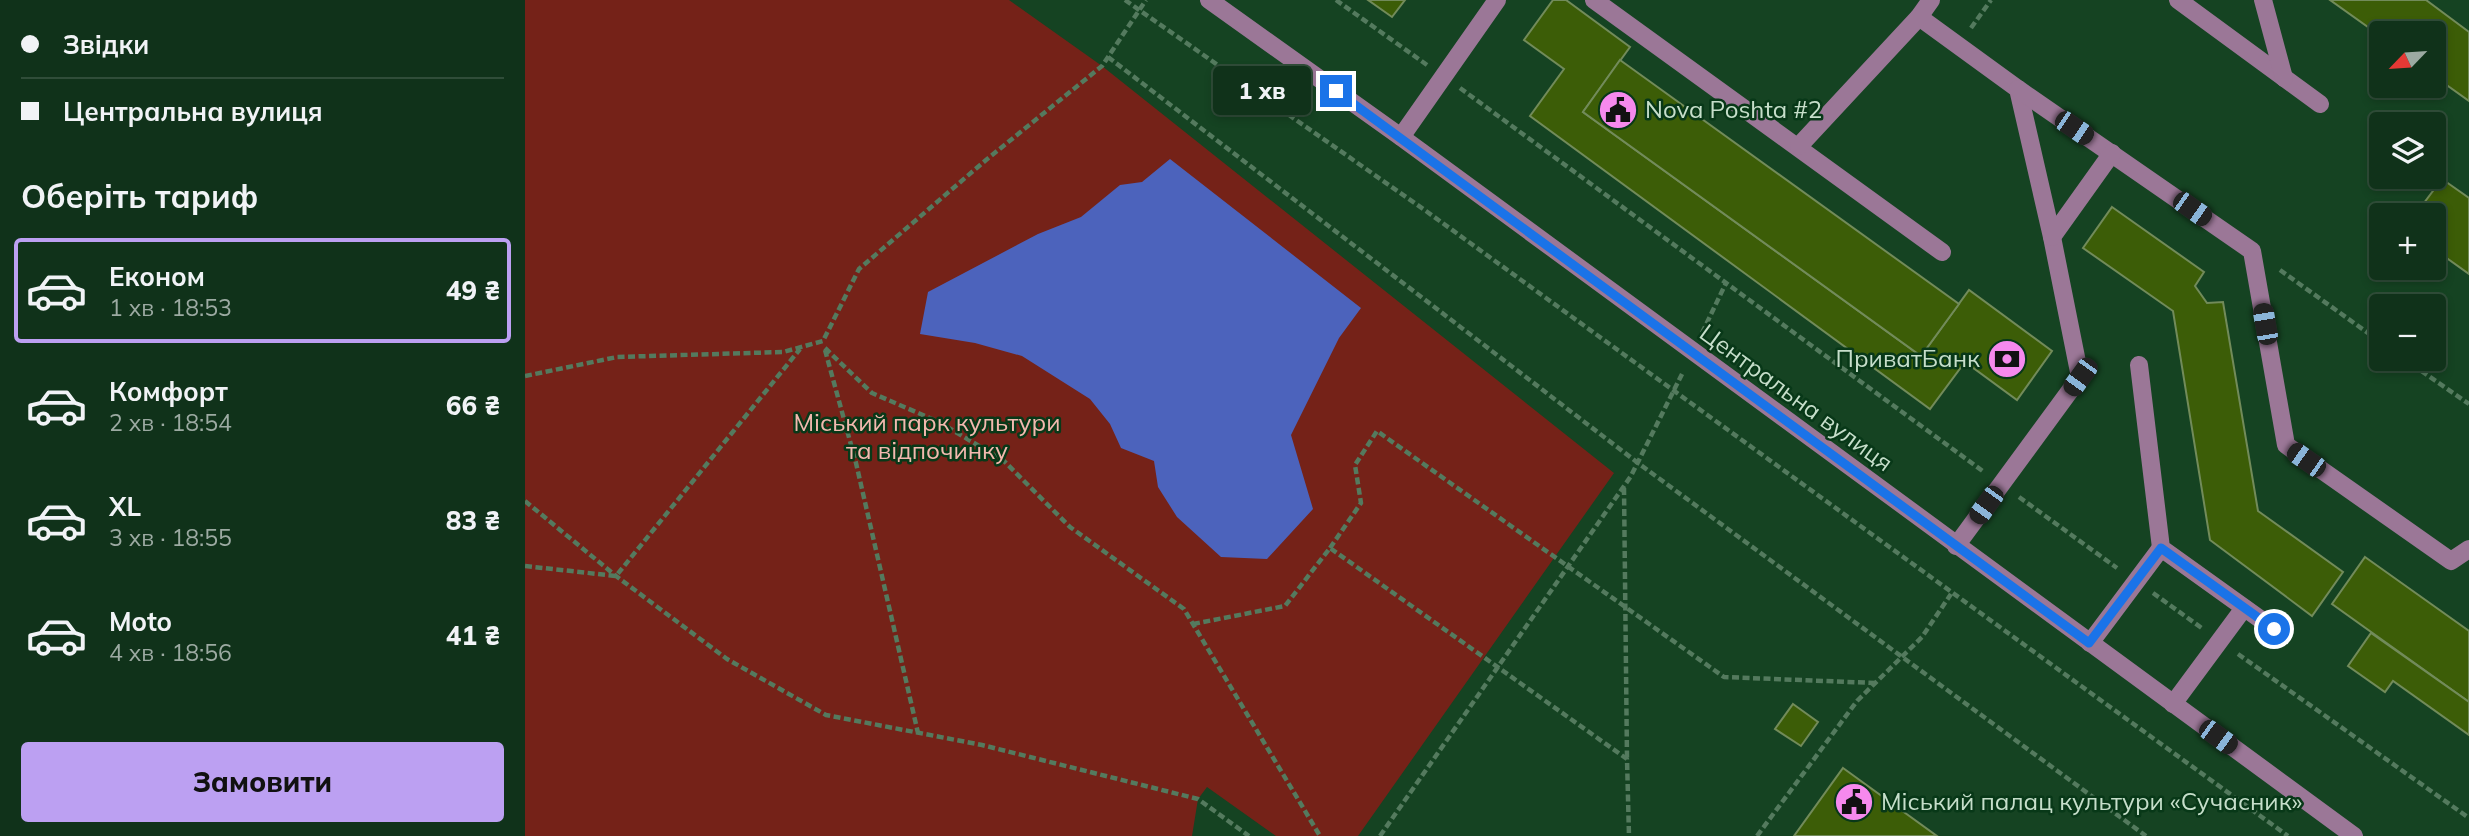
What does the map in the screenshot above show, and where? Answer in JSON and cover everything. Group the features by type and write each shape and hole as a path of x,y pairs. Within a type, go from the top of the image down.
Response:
{"street":[{"name":"Центральна вулиця","path":"1209,0 1401,137 2354,836"},
{"path":"1401,137 1497,0"},
{"path":"1594,0 1942,252"},
{"path":"1799,146 1919,17 1931,0"},
{"path":"2178,0 2320,104"},
{"path":"2263,0 2284,78"},
{"path":"1919,17 2252,251 2286,446 2451,561 2469,549"},
{"path":"1956,546 2080,377 2018,89"},
{"path":"2052,237 2112,153"},
{"path":"2089,643 2161,548 2139,365"},
{"path":"2161,548 2274,629"},
{"path":"2173,704 2245,608"}],"path":[{"path":"1125,0 1426,211 2288,836"},
{"path":"918,733 856,463 823,341 859,269 986,160 1102,66 1146,0"},
{"path":"1336,0 2001,484 2469,818"},
{"path":"1958,46 1991,0"},
{"path":"1108,57 1637,463 2146,836"},
{"path":"2252,251 2369,334"},
{"path":"1380,836 1624,487 1726,283"},
{"path":"525,376 617,357 783,352 823,341"},
{"path":"616,576 801,347"},
{"path":"825,348 872,393 939,422 1004,461 1070,527 1184,609 1320,836"},
{"path":"2422,371 2469,404"},
{"path":"1193,624 1285,606 1361,503 1355,465 1377,431 1724,677 1875,683"},
{"path":"1624,487 1629,836"},
{"path":"525,501 616,576 727,659 826,716 982,745 1198,799 1249,836"},
{"path":"1330,548 1627,758"},
{"path":"525,566 616,576"},
{"path":"1757,836 1857,701 1922,636 1951,594"}],"green space":[{"name":"Міський парк культури та відпочинку","path":"525,0 1009,0 1102,66 1614,473 1358,836 1276,836 1207,787 1198,799 1192,836 525,836"}],"water":[{"path":"1170,159 1361,308 1339,338 1291,435 1313,509 1267,559 1221,557 1177,517 1158,487 1154,461 1121,448 1110,424 1090,399 1022,356 975,343 920,334 928,292 1038,234 1081,217 1120,185 1142,182"}],"building":[{"path":"1368,0 1405,0 1392,17"},
{"path":"1553,0 1566,0 1630,47 1583,112 1921,356 1969,290 2052,351 2017,400 1965,362 1930,409 1530,116 1564,69 1524,40"},
{"path":"2330,0 2426,0 2469,32 2469,101 2447,85 2447,21 2369,21 2369,28"},
{"path":"1620,60 1959,304 1921,356 1583,112"},
{"path":"2446,182 2469,198 2469,274 2446,258 2446,203 2424,203 2434,189 2446,189"},
{"path":"2112,207 2204,272 2195,286 2207,303 2223,302 2258,511 2343,572 2312,616 2210,540 2173,311 2083,248"},
{"path":"2365,557 2469,631 2469,702 2332,604"},
{"path":"2371,633 2469,702 2469,735 2393,681 2385,692 2348,666"},
{"path":"1793,704 1818,722 1801,746 1775,729"},
{"name":"Міський палац культури «Сучасник»","path":"1843,768 1937,836 1794,836"}],"place":[{"name":"Nova Poshta #2","path":"1618,110"},
{"name":"ПриватБанк","path":"2007,359"},
{"name":"Міський палац культури «Сучасник»","path":"1854,802"}],"route":[{"path":"1336,91 2089,643 2161,548 2274,629"}]}
